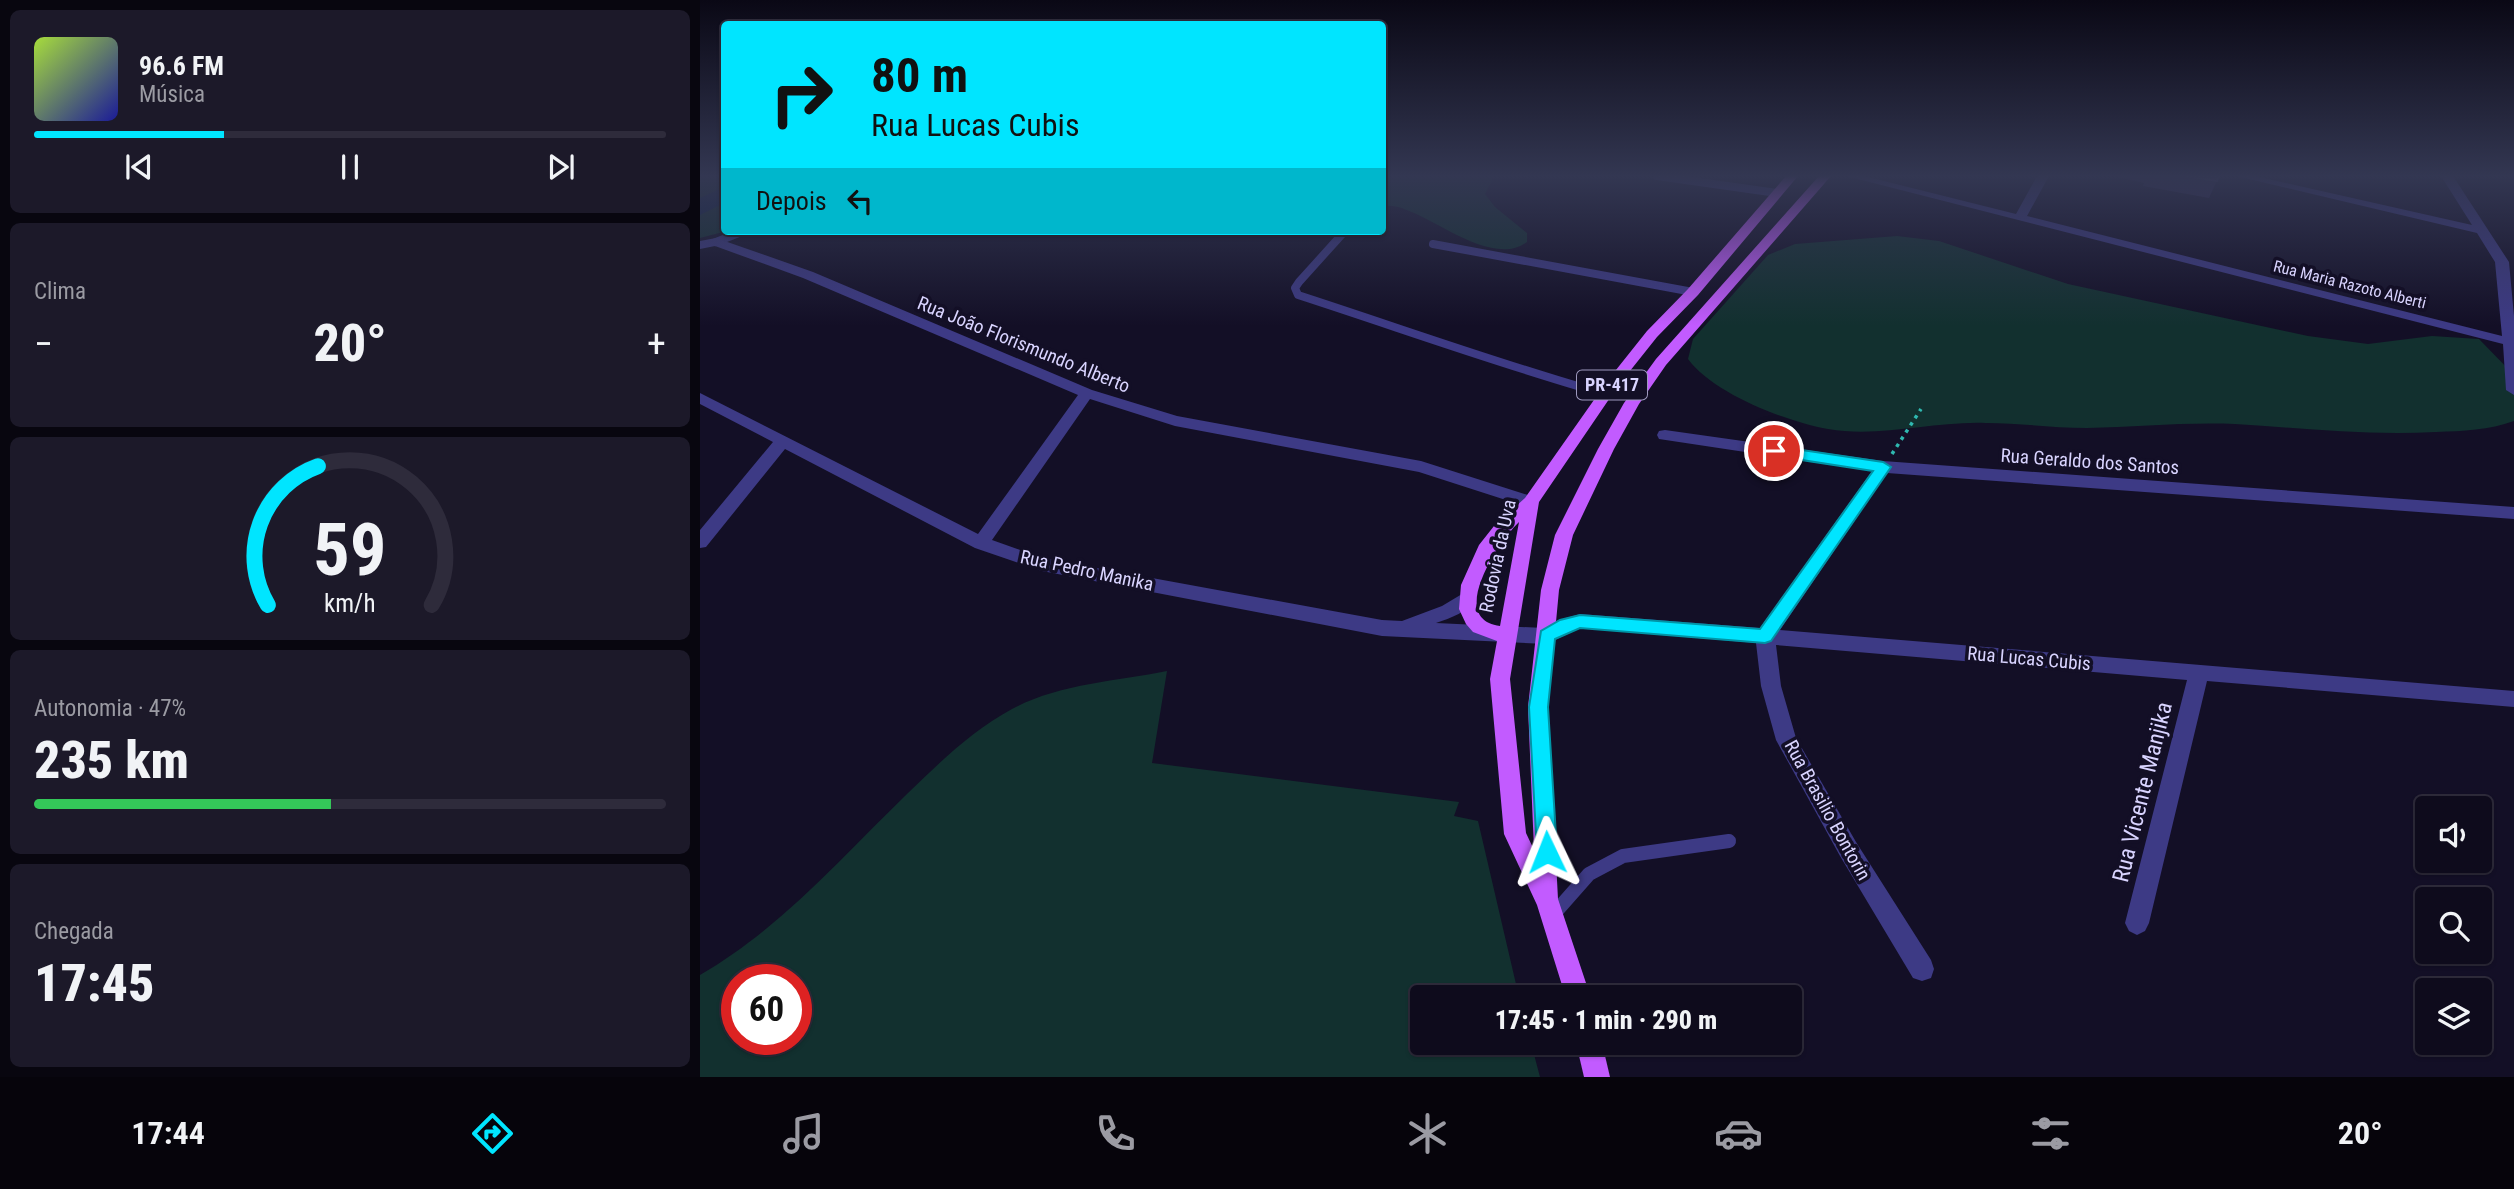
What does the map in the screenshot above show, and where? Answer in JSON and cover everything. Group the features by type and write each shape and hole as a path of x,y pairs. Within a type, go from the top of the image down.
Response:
{"main road":[{"name":"Rodovia da Uva","path":"1574,985 1550,909 1515,834 1500,679 1531,502 1605,394 1652,334 1693,292 1749,226"},
{"name":"Rodovia da Uva","path":"1550,909 1538,707 1550,590 1564,535 1632,403 1683,335 1780,226"},
{"path":"1506,634 1479,627 1471,617 1467,598 1478,566 1492,540 1531,502"},
{"path":"1592,1055 1597,1077"}],"street":[{"name":"Rua Maria Razoto Alberti","path":"2053,226 2512,343"},
{"path":"2463,226 2479,230"},
{"path":"2477,226 2508,263 2514,390"},
{"path":"700,245 716,242"},
{"name":"Rua João Florismundo Alberto","path":"716,242 807,275 1087,393 1175,421 1420,467 1531,502"},
{"path":"981,543 1087,393"},
{"name":"Rua Pedro Manika","path":"700,398 981,543 1042,564 1382,628 1547,636"},
{"path":"700,414 719,407"},
{"name":"Rua Geraldo dos Santos","path":"1665,435 1883,467 2514,513"},
{"path":"700,542 784,440"},
{"path":"1765,636 1883,467"},
{"name":"Rua Pedro Manika","path":"1382,628 1428,620 1467,598"},
{"name":"Rua Lucas Cubis","path":"1547,636 1566,625 1580,621 2514,699"},
{"name":"Rua Brasilio Bontorin","path":"1765,636 1771,686 1786,740 1848,849 1922,969"},
{"name":"Rua Vicente Manjika","path":"2137,923 2199,673"}],"lane":[{"path":"716,242 734,235"},
{"path":"1341,235 1299,282 1295,288 1298,295 1473,351 1517,369 1605,394"},
{"path":"1433,244 1693,292"},
{"path":"1550,909 1589,874 1623,856 1729,841"}],"path":[{"path":"1883,467 1921,409"}],"green space":[{"path":"700,226 721,226 721,233 700,238"},
{"path":"1440,226 1519,226 1527,233 1527,242 1513,248 1498,249 1465,239"},
{"path":"1897,236 1939,241 2068,284 2308,336 2368,344 2432,336 2479,339 2514,375 2514,421 2476,430 2411,433 2235,424 2087,428 1999,423 1848,431 1792,420 1752,404 1715,384 1688,359 1693,339 1768,255 1795,244"},
{"path":"1167,671 1152,763 1459,802 1454,816 1478,821 1516,985 1410,985 1410,1055 1534,1055 1540,1077 700,1077 700,975 757,936 809,891 957,747 1012,709 1049,694 1088,684"}],"route":[{"path":"1547,852 1538,707 1547,636 1566,625 1580,621 1765,636 1883,467 1774,451"}]}
